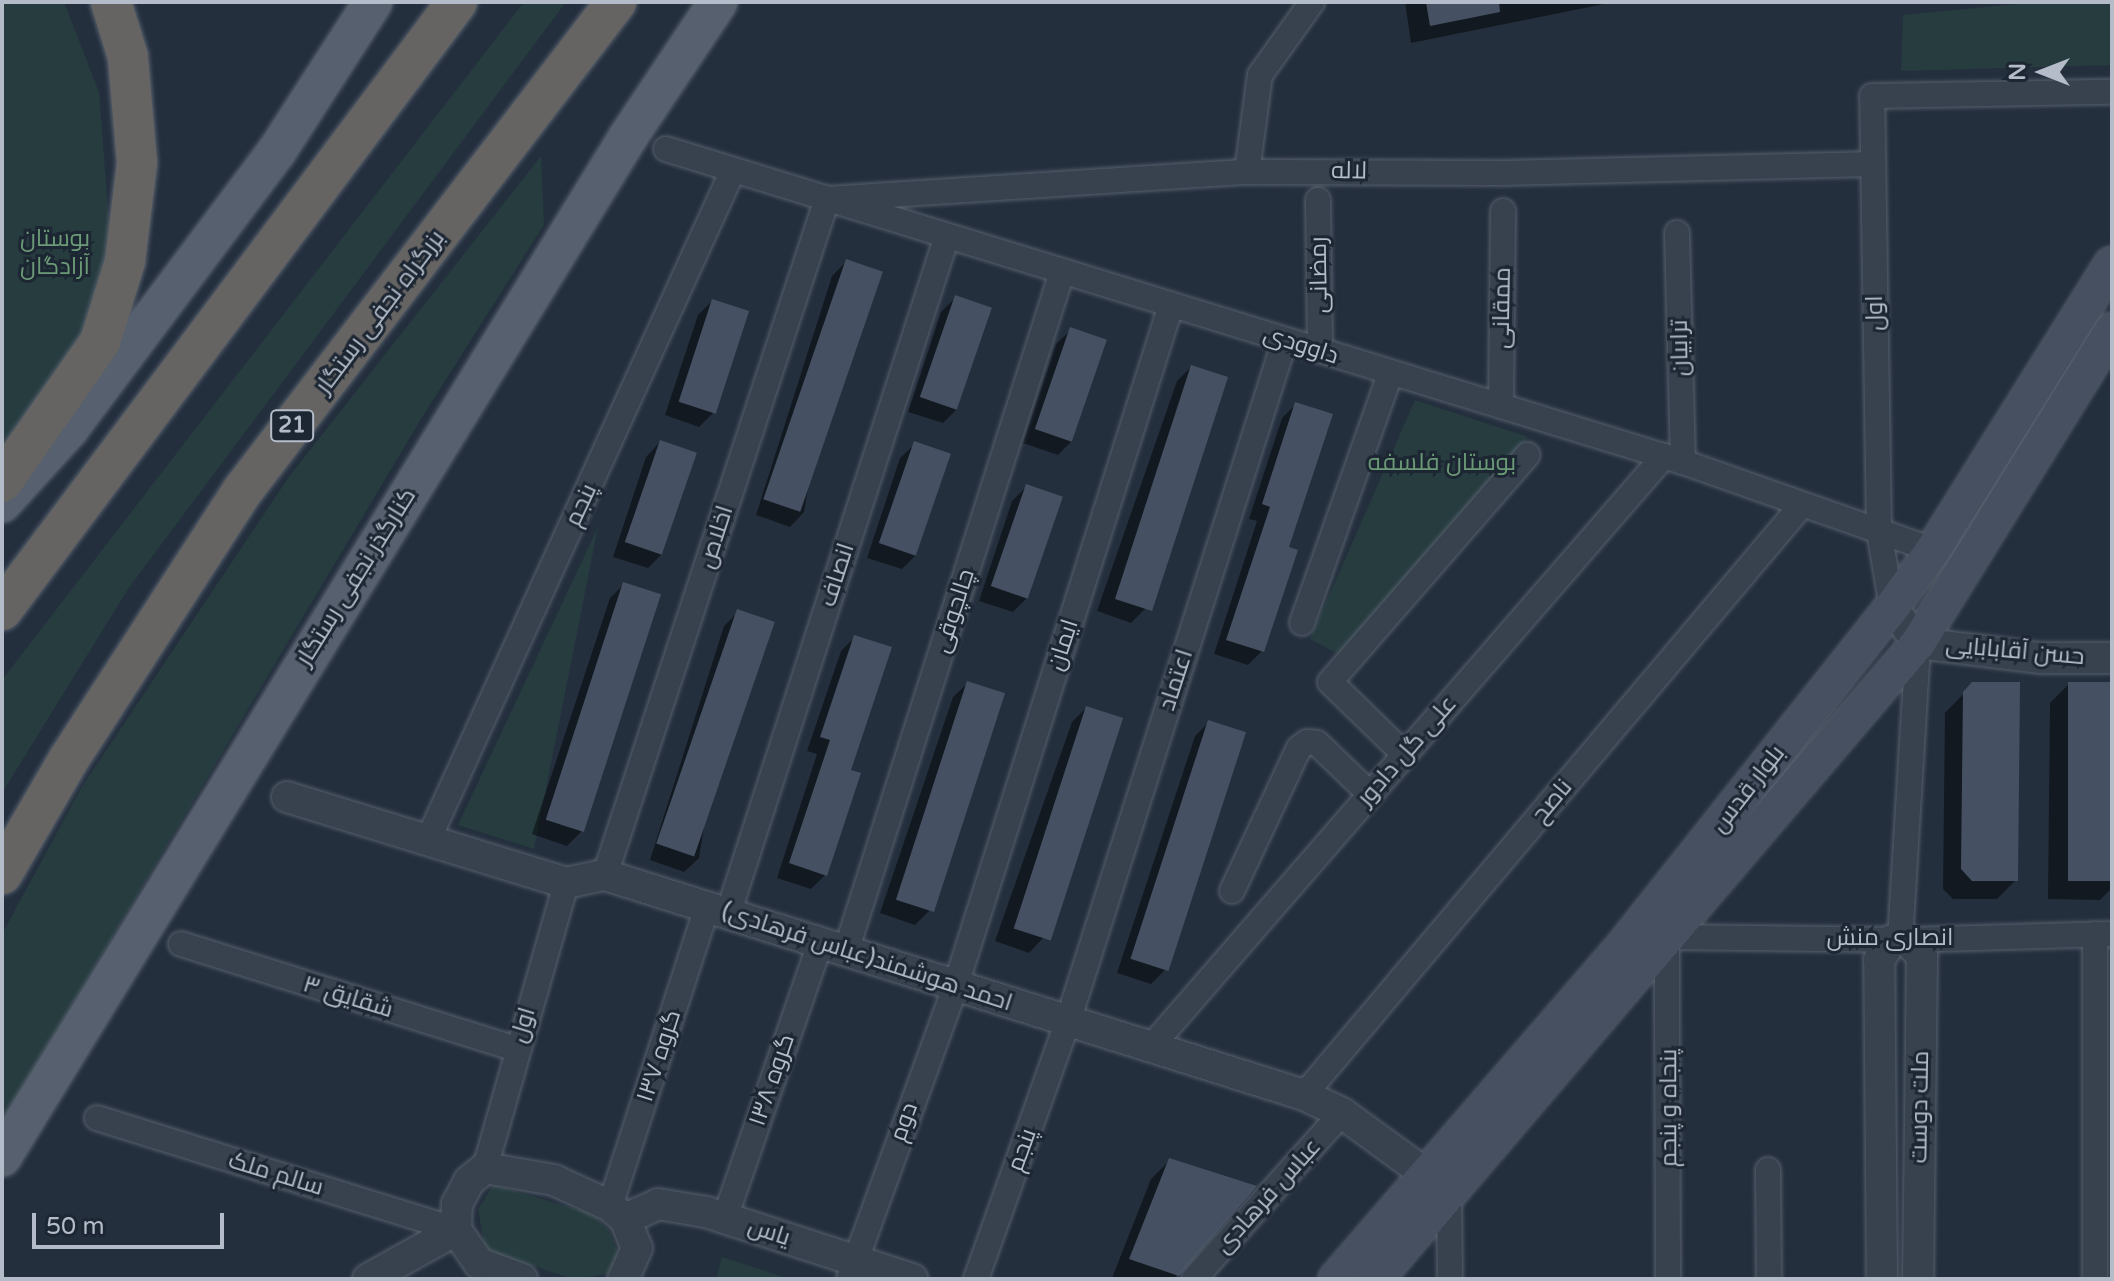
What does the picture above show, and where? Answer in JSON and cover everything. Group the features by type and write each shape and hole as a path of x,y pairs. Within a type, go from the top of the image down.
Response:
{"highway":[{"path":"2,482 100,342 125,261 137,163 128,57 111,2"},
{"path":"2,610 457,2"},
{"name":"بزرگراه نجفی رستگار","path":"2,874 69,759 244,489 616,2"}],"main road":[{"path":"2,503 69,429 277,151 373,2"},
{"name":"کنارگذر نجفی رستگار","path":"2,1157 603,177 718,2"},
{"name":"بلوار قدس","path":"1376,1279 1439,1182 1892,607 1933,550 2112,264"},
{"name":"بلوار قدس","path":"1336,1279 1439,1182 1667,937 1918,643 2112,330"}],"street":[{"path":"1247,172 1260,75 1312,2"},
{"name":"اول","path":"1892,607 1879,531 1872,96 2112,92"},
{"name":"داوودی","path":"666,149 1673,459 1800,507 1933,550"},
{"name":"لاله","path":"827,199 1247,172 1505,173 1872,164"},
{"name":"پنجم","path":"428,840 733,170"},
{"name":"اخلاص","path":"605,875 827,199"},
{"name":"رمضانی","path":"1318,200 1320,351"},
{"name":"ممقانی","path":"1501,406 1503,211"},
{"name":"ترابیان","path":"1673,459 1677,233"},
{"name":"انصاف","path":"718,910 947,236"},
{"name":"چالچوقی","path":"833,947 1062,272"},
{"name":"ایمان","path":"956,985 1171,305"},
{"name":"اعتماد","path":"1068,1021 1285,340"},
{"path":"1302,623 1390,374"},
{"path":"1404,754 1330,682 1527,455"},
{"name":"علی گل دادور","path":"1151,1047 1404,754 1673,459"},
{"name":"ناصح","path":"1304,1095 1800,507"},
{"path":"1892,607 1918,643 1900,940"},
{"name":"حسن آقابابایی","path":"1918,643 2041,658 2112,658"},
{"path":"1232,891 1299,748 1307,742 1317,743 1370,794"},
{"name":"احمد هوشمند(عباس فرهادی)","path":"287,797 566,883 605,875 1304,1095 1342,1113 1439,1182"},
{"name":"اول","path":"485,1168 516,1049 566,883"},
{"name":"گروه ۱۳۷","path":"618,1212 718,910"},
{"path":"2095,1279 2103,934"},
{"name":"انصاری منش","path":"1667,937 1900,940 2103,934"},
{"name":"پنجاه و پنجم","path":"1667,937 1668,1279"},
{"name":"ملت دوست","path":"1882,1279 1879,960 1900,940 1922,956 1918,1279"},
{"name":"شقایق ۳","path":"181,944 516,1049"},
{"name":"گروه ۱۳۸","path":"725,1218 833,947"},
{"name":"دوم","path":"851,1269 956,985"},
{"name":"پنجم","path":"976,1279 1068,1021"},
{"name":"عباس فرهادی","path":"1194,1279 1342,1113"},
{"name":"سالم ملک","path":"97,1118 456,1230"},
{"path":"522,1279 479,1263 456,1230 457,1204 469,1181 485,1168 554,1180 618,1212 637,1248 624,1278"},
{"path":"1768,1170 1769,1279"},
{"path":"1439,1182 1450,1279"},
{"name":"یاس","path":"618,1212 658,1204 725,1218 851,1269 912,1279"},
{"path":"368,1279 398,1269 456,1230"}],"green space":[{"name":"بوستان آزادگان","path":"2,2 64,2 99,92 111,248 96,332 2,452"},
{"path":"524,2 566,2 128,589 2,793 2,680"},
{"path":"2040,2 2112,2 2112,65 1901,71 1903,15"},
{"path":"541,156 544,225 424,414 2,1122 2,934 81,788 288,478"},
{"name":"بوستان فلسفه","path":"1415,400 1528,437 1344,657 1310,639"},
{"path":"598,527 534,849 458,825"},
{"path":"493,1185 594,1214 609,1230 619,1255 608,1274 573,1279 493,1253 484,1244 478,1209"},
{"path":"722,1257 790,1279 716,1279"}],"building":[{"path":"1426,2 1499,2 1500,12 1430,26"},
{"path":"846,259 883,272 800,512 763,499"},
{"path":"955,295 992,308 957,410 920,397"},
{"path":"712,299 749,311 716,414 679,402"},
{"path":"1070,327 1107,340 1072,442 1035,429"},
{"path":"1191,365 1228,377 1152,611 1115,599"},
{"path":"1295,402 1333,414 1289,547 1298,550 1264,652 1226,640 1270,507 1262,504"},
{"path":"660,440 697,453 662,555 625,542"},
{"path":"914,441 951,454 916,556 879,543"},
{"path":"1026,484 1063,497 1028,599 991,586"},
{"path":"623,582 661,594 584,832 546,820"},
{"path":"737,609 775,622 694,857 656,843"},
{"path":"854,635 892,647 851,770 861,773 827,876 789,863 830,740 820,737"},
{"path":"967,681 1005,693 934,912 896,900"},
{"path":"1972,682 2020,682 2018,881 1972,881 1961,869 1963,692"},
{"path":"2068,682 2112,682 2112,881 2068,881"},
{"path":"1086,706 1123,718 1051,941 1014,929"},
{"path":"1208,720 1246,732 1168,971 1130,959"},
{"path":"1169,1158 1257,1186 1179,1276 1129,1259"}]}
